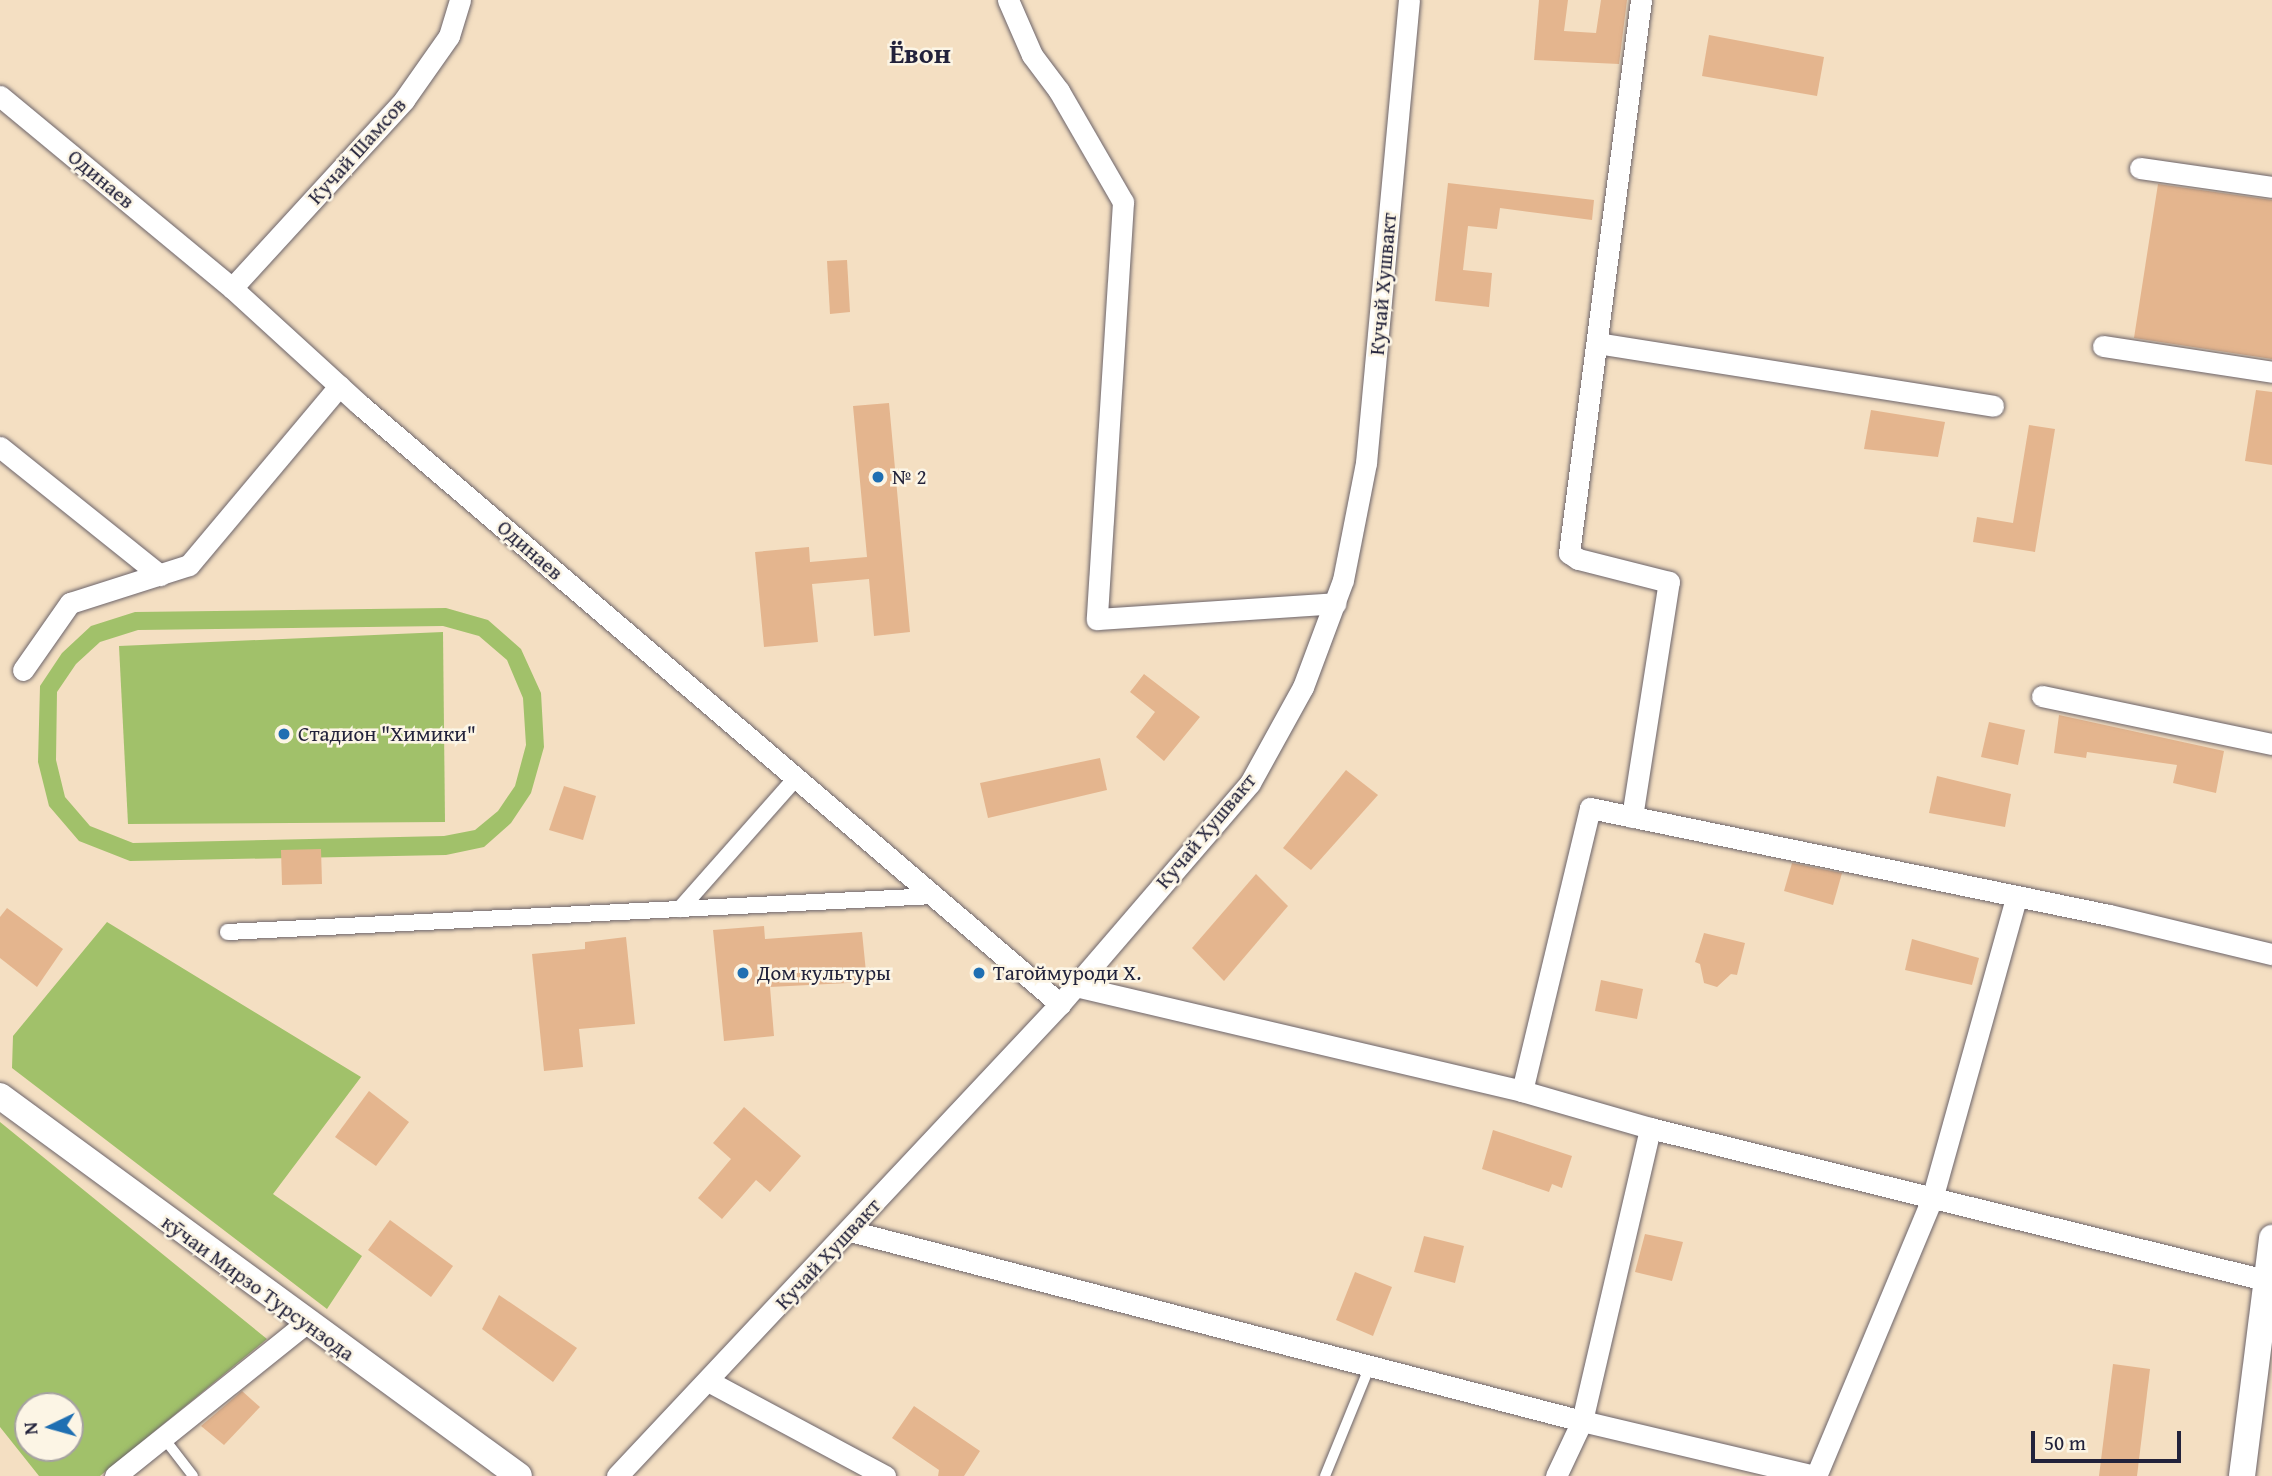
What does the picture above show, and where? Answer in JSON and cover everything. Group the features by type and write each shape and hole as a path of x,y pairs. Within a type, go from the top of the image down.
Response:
{"street":[{"name":"Кучай Шамсов","path":"232,288 404,100 449,36 460,0"},
{"path":"1008,0 1032,55 1059,91 1123,202 1097,619 1335,603"},
{"name":"Кучай Хушвакт","path":"617,1476 850,1231 1060,1004 1250,783 1303,688 1335,603 1366,463 1409,0"},
{"path":"1632,817 1670,593 1669,582 1578,559 1569,553 1641,0"},
{"name":"Одинаев","path":"0,96 232,288 339,386 1060,1004"},
{"path":"2140,168 2272,187"},
{"path":"1597,343 1993,406"},
{"path":"2103,346 2272,372"},
{"path":"23,670 71,603 189,565 339,386"},
{"path":"0,447 160,575"},
{"path":"2042,696 2272,744"},
{"path":"680,909 796,778"},
{"path":"1522,1091 1590,808 2016,899 2109,915 2272,954"},
{"path":"228,932 933,895"},
{"path":"850,1231 1582,1421 1816,1476 1933,1199 2016,899"},
{"path":"1075,986 1522,1091 1650,1128 2265,1279"},
{"name":"кӯчаи Мирзо Турсунзода","path":"0,1096 305,1324 519,1476"},
{"path":"1556,1476 1582,1421 1650,1128"},
{"path":"2242,1476 2272,1238"},
{"path":"115,1476 305,1324"},
{"path":"708,1381 886,1476"}],"lane":[{"path":"1325,1476 1370,1366"},
{"path":"163,1437 193,1476"}],"green space":[{"path":"446,608 488,620 521,649 541,693 544,747 531,793 511,823 484,847 446,855 130,861 79,841 49,806 38,762 40,686 62,653 91,626 135,612","holes":["443,626 479,636 507,660 523,698 526,745 515,786 498,811 475,830 444,836 133,843 90,826 65,797 56,760 57,692 76,664 100,642 138,630"]},
{"name":"Стадион \"Химики\"","path":"443,632 445,822 128,824 119,646"},
{"path":"107,922 361,1077 273,1194 362,1256 327,1309 12,1068 13,1036"},
{"path":"0,1122 267,1339 100,1476 39,1476 28,1462 84,1462 84,1392 14,1392 14,1445 0,1427"}],"building":[{"path":"1539,0 1568,0 1564,31 1596,33 1601,0 1627,0 1619,64 1534,60"},
{"path":"1709,35 1824,57 1817,96 1702,76"},
{"path":"1448,183 1594,200 1592,220 1500,208 1497,229 1468,226 1463,270 1492,273 1489,307 1435,301"},
{"path":"2158,184 2272,200 2272,359 2134,338"},
{"path":"847,260 850,312 830,314 827,261"},
{"path":"2256,390 2272,392 2272,465 2245,461"},
{"name":"№ 2","path":"889,403 910,632 874,636 869,579 812,584 818,642 764,647 755,552 809,547 810,562 867,557 853,406"},
{"path":"1871,410 1945,422 1938,457 1864,449"},
{"path":"2029,425 2055,429 2035,552 1973,542 1977,517 2013,523"},
{"path":"1144,674 1200,717 1164,761 1136,737 1155,712 1130,692"},
{"path":"2059,715 2224,751 2216,793 2173,783 2177,765 2087,752 2086,758 2054,753"},
{"path":"1989,722 2025,730 2018,765 1981,757"},
{"path":"1100,758 1107,790 988,818 980,783"},
{"path":"1346,770 1378,795 1311,870 1283,848"},
{"path":"1937,776 2011,794 2005,827 1929,813"},
{"path":"564,786 596,796 583,840 549,830"},
{"path":"321,849 322,884 282,885 281,850"},
{"path":"1792,863 1842,873 1833,905 1784,891"},
{"path":"1256,874 1288,906 1224,981 1192,948"},
{"path":"7,908 63,949 37,987 0,958 0,917"},
{"path":"764,926 765,939 862,932 867,982 770,987 774,1036 724,1041 713,930"},
{"path":"1704,933 1745,943 1737,975 1731,974 1717,987 1704,983 1700,964 1695,962"},
{"path":"626,937 635,1024 579,1029 583,1067 544,1071 532,954 585,949 585,942"},
{"path":"1912,939 1979,958 1972,985 1905,970"},
{"path":"1601,980 1643,989 1637,1019 1595,1011"},
{"path":"369,1091 409,1122 376,1166 335,1137"},
{"path":"744,1107 801,1156 770,1192 756,1180 722,1219 698,1198 731,1159 713,1143"},
{"path":"1493,1130 1572,1156 1562,1188 1552,1184 1549,1192 1482,1169"},
{"path":"390,1220 453,1266 431,1297 368,1250"},
{"path":"1645,1234 1683,1242 1672,1281 1635,1272"},
{"path":"1424,1236 1464,1246 1455,1283 1414,1272"},
{"path":"1355,1272 1392,1287 1373,1336 1336,1320"},
{"path":"499,1295 577,1348 553,1382 482,1329"},
{"path":"2113,1364 2150,1369 2137,1476 2099,1476"},
{"path":"242,1391 260,1407 224,1445 201,1426"},
{"path":"914,1406 980,1451 964,1476 938,1476 939,1470 892,1438"}],"place":[{"name":"№ 2","path":"878,477"},
{"name":"Стадион \"Химики\"","path":"284,734"},
{"name":"Дом культуры","path":"743,973"},
{"name":"Тагоймуроди Х.","path":"979,973"}],"district":[{"name":"Ёвон","path":"920,53"}]}
